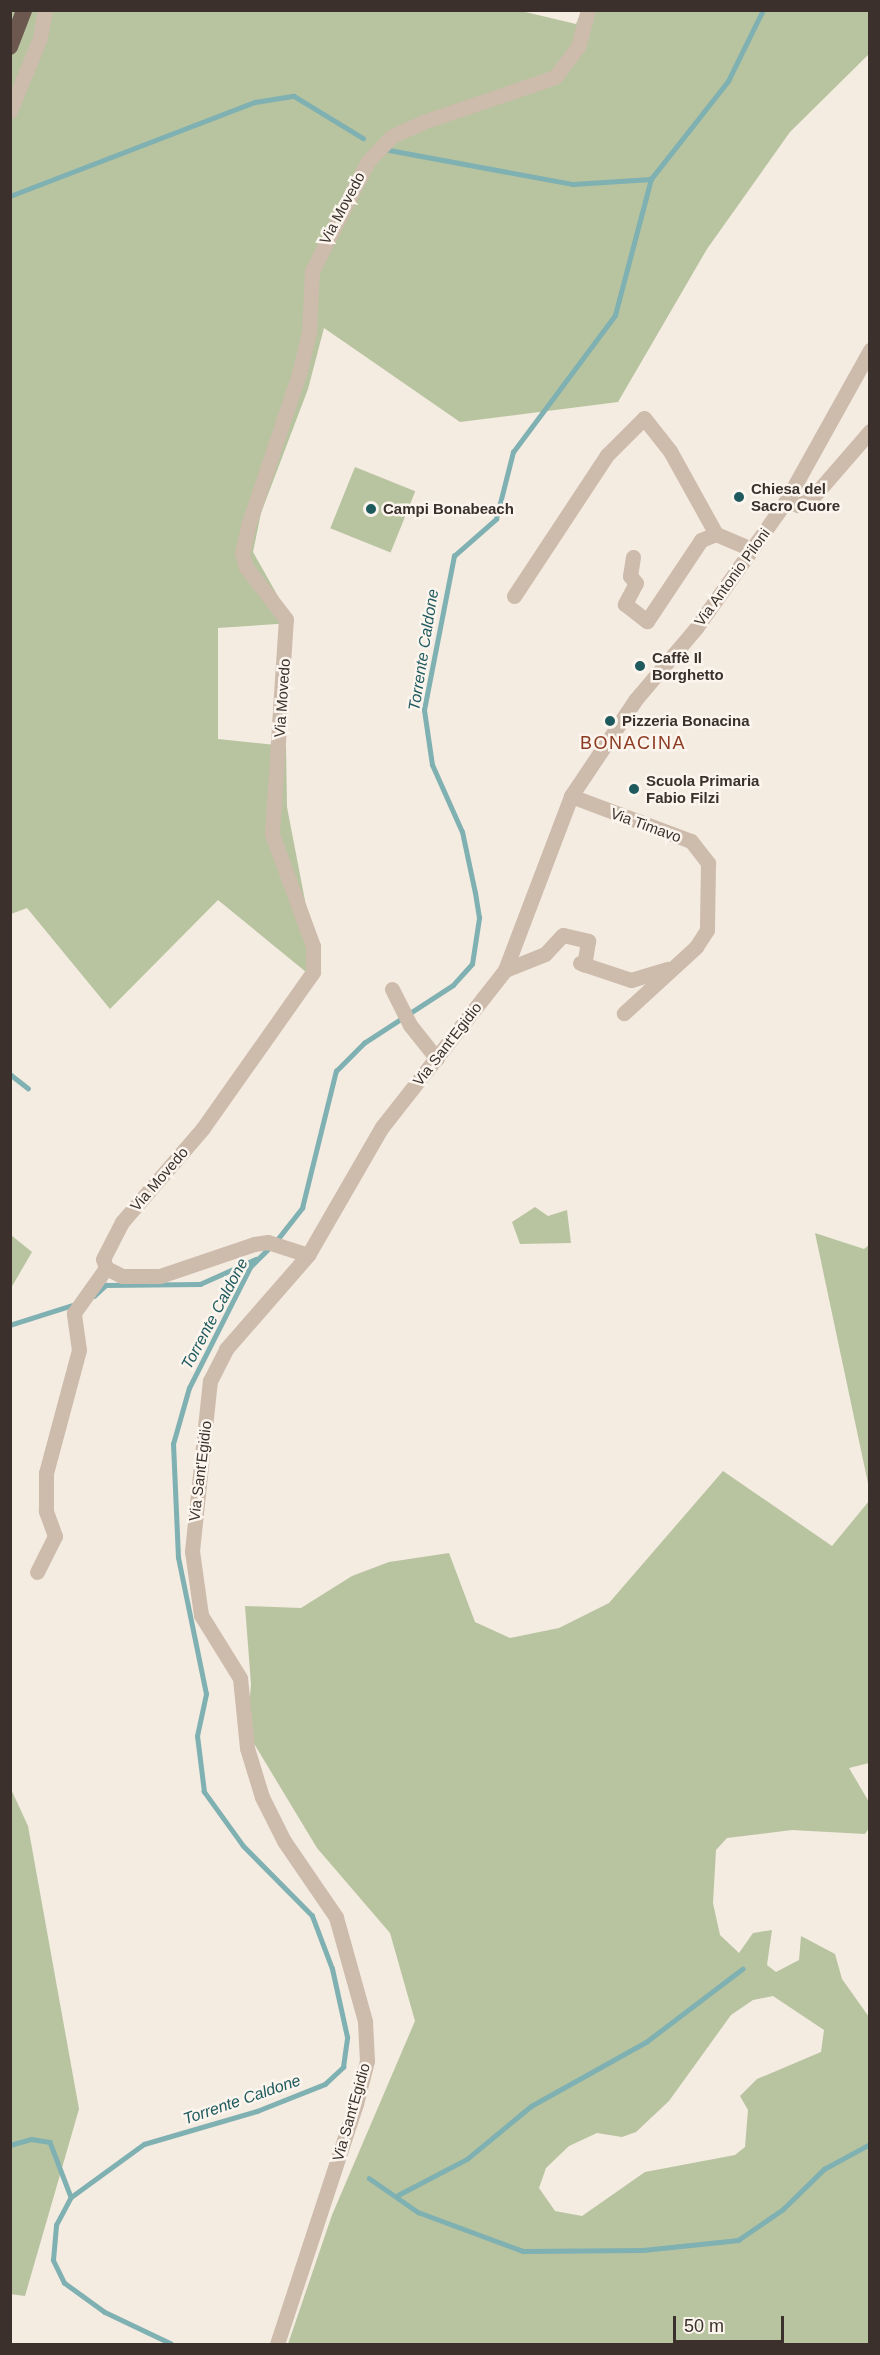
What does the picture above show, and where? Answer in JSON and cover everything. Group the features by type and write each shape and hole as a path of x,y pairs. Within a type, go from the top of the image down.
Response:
{"highway":[{"path":"10,47 24,10"}],"street":[{"path":"10,111 40,38 45,10"},
{"name":"Via Movedo","path":"106,1268 105,1247 122,1222 203,1128 314,972 313,946 272,834 286,619 246,567 242,554 299,374 309,332 312,272 323,239 379,146 423,122 555,77 578,47 588,10"},
{"name":"Via Antonio Piloni","path":"571,796 636,699 752,549 786,501 870,350"},
{"path":"514,596 607,455 644,418 670,451 716,534 752,549"},
{"path":"786,501 798,505 812,498 870,431"},
{"path":"633,557 630,576 636,583 625,604 647,621 701,540 716,534"},
{"name":"Via Timavo","path":"571,796 691,841 708,863 706,930 678,965 624,1012"},
{"name":"Via Sant'Egidio","path":"277,2344 356,2104 366,2061 365,2020 336,1917 284,1841 262,1797 247,1748 240,1678 201,1615 192,1551 196,1486 217,1362 308,1255 382,1127 505,970 571,796"},
{"path":"505,970 545,954 562,935 588,941 582,964 630,980 678,965"},
{"path":"392,989 410,1025 437,1059"},
{"path":"37,1572 55,1536 46,1511 46,1473 75,1372 79,1350 74,1313 106,1268 122,1276 160,1276 268,1242 290,1247 308,1255"}],"green space":[{"path":"517,10 576,24 582,10 869,11 869,54 790,132 707,249 618,402 460,422 324,328 308,389 261,513 253,552 293,623 218,628 218,739 286,746 287,807 307,911 306,972 218,900 110,1009 27,908 11,914 11,11"},
{"name":"Campi Bonabeach","path":"355,467 415,491 391,553 330,528"},
{"path":"535,1207 548,1216 567,1210 571,1243 520,1244 512,1222"},
{"path":"815,1233 864,1249 869,1245 869,1488"},
{"path":"11,1235 32,1252 11,1288"},
{"path":"723,1471 832,1546 869,1501 869,1763 849,1768 869,1802 869,1828 865,1834 792,1830 727,1838 716,1850 713,1903 720,1935 739,1953 753,1933 772,1930 767,1965 776,1972 799,1960 801,1936 835,1954 842,1979 869,2017 869,2344 288,2344 332,2215 415,2021 390,1933 317,1848 247,1732 251,1684 245,1606 301,1608 352,1576 389,1562 449,1553 475,1622 510,1638 559,1628 609,1603","holes":["773,1996 824,2030 821,2052 757,2079 740,2096 748,2110 745,2147 735,2155 645,2172 582,2216 555,2211 539,2188 546,2168 569,2146 597,2133 622,2137 636,2132 669,2101 731,2015 753,2000"]},
{"path":"10,1787 28,1826 79,2109 25,2296 10,2294"}],"waterway":[{"name":"Torrente Caldone","path":"277,1240 302,1208 336,1071 364,1043 453,985 472,964 479,918 475,893 462,832 432,765 424,710 454,556 496,519 513,452 615,315 651,179 728,81 763,10"},
{"path":"10,196 255,102 294,96 363,138"},
{"path":"389,150 573,184 651,179"},
{"path":"10,1074 28,1088"},
{"name":"Torrente Caldone","path":"171,2344 104,2312 64,2283 53,2260 56,2225 71,2197 144,2144 257,2111 325,2084 343,2067 347,2037 332,1969 312,1916 243,1846 204,1792 197,1736 206,1694 178,1558 173,1444 189,1388 250,1267 271,1246"},
{"path":"94,1296 106,1285 200,1284 256,1259"},
{"path":"10,1325 76,1304"},
{"path":"398,2195 467,2159 531,2106 646,2042 742,1969"},
{"path":"10,2145 31,2139 50,2142 71,2197"},
{"path":"369,2178 418,2212 523,2251 643,2250 738,2240 782,2210 824,2169 870,2144"}],"place":[{"name":"Chiesa del Sacro Cuore","path":"739,497"},
{"name":"Campi Bonabeach","path":"371,509"},
{"name":"Caffè Il Borghetto","path":"640,666"},
{"name":"Pizzeria Bonacina","path":"610,721"},
{"name":"Scuola Primaria Fabio Filzi","path":"634,789"}],"district":[{"name":"BONACINA","path":"633,743"}]}
